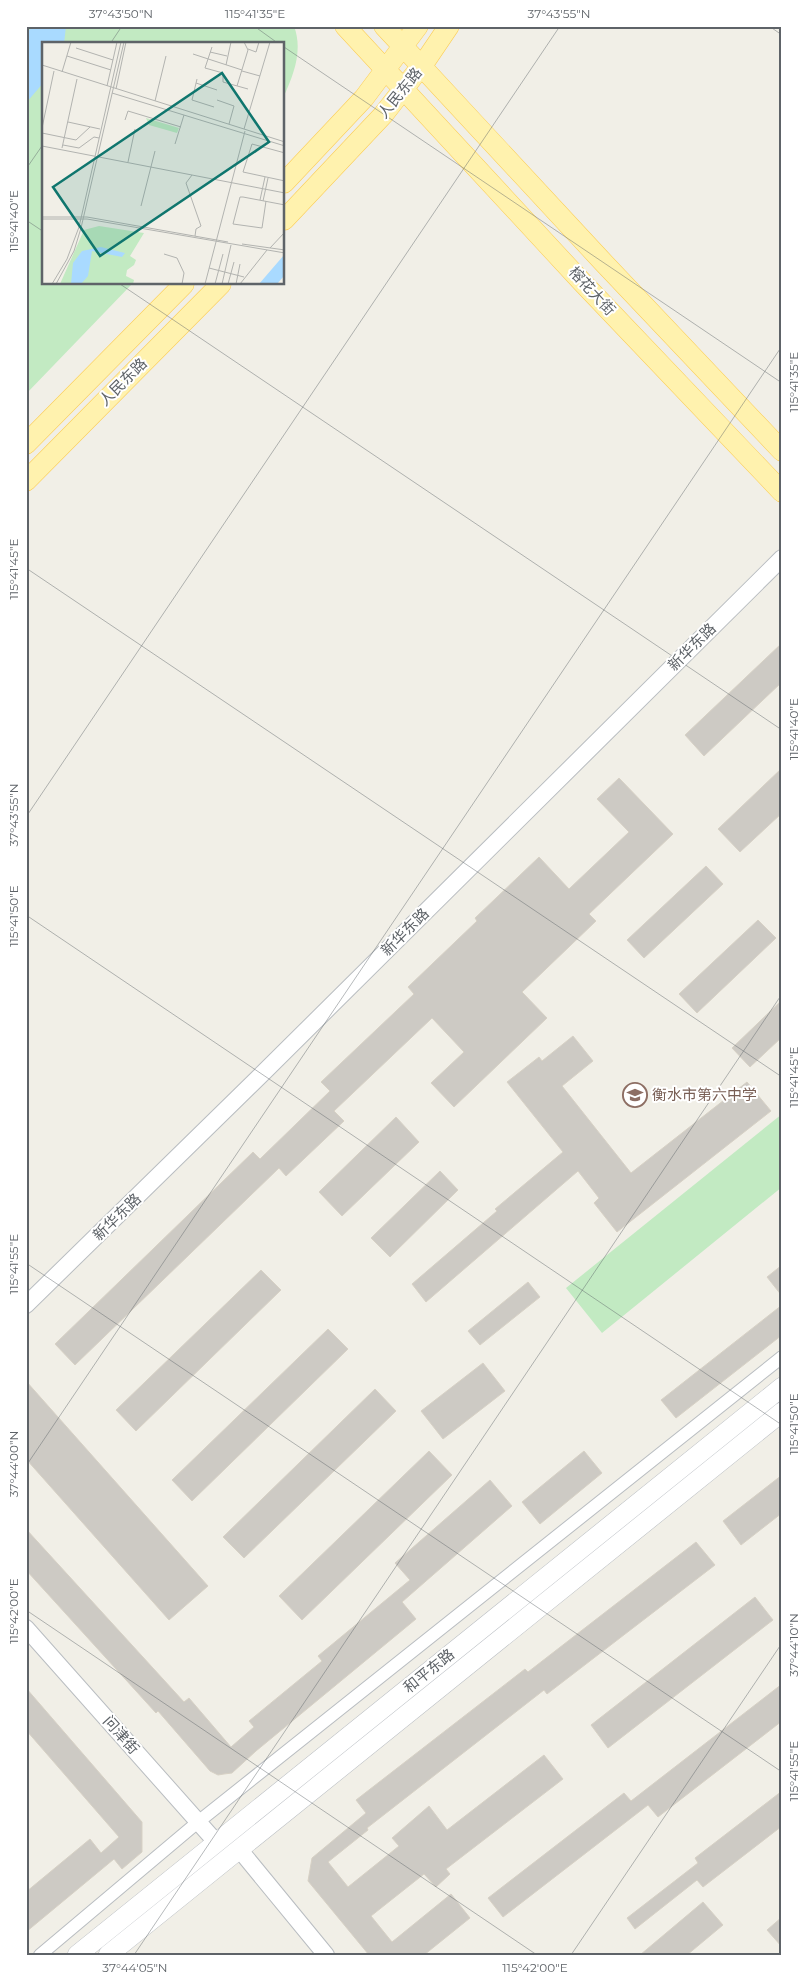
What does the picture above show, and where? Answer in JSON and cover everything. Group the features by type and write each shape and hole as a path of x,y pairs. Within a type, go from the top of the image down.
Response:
{"main road":[{"name":"榕花大街","path":"345,26 581,281 782,492"},
{"name":"榕花大街","path":"384,26 602,261 782,451"},
{"name":"人民东路","path":"412,57 418,26"},
{"name":"人民东路","path":"285,219 384,114 395,80 412,57 449,26"},
{"name":"人民东路","path":"285,182 364,98 395,80"},
{"name":"人民东路","path":"26,444 183,285"},
{"name":"人民东路","path":"26,481 220,285"},
{"name":"和平东路","path":"77,1955 782,1387"},
{"name":"和平东路","path":"108,1955 782,1412"}],"street":[{"name":"新华东路","path":"26,1305 264,1072 782,558"},
{"path":"40,1955 198,1822 782,1357"},
{"name":"问津街","path":"26,1628 216,1842"},
{"path":"239,1849 326,1955"}],"green space":[{"path":"26,26 294,26 298,44 296,62 285,94 285,42 42,42 42,285 131,285 26,394"},
{"path":"782,1114 782,1187 602,1333 566,1288"}],"water":[{"path":"34,26 66,26 64,42 42,42 42,84 26,103 26,33"}],"building":[{"path":"782,643 782,682 704,756 685,735"},
{"path":"782,768 782,813 740,852 718,829"},
{"path":"619,778 673,834 589,914 596,921 522,992 547,1018 454,1107 431,1083 464,1052 432,1018 334,1111 344,1121 286,1176 279,1168 75,1365 55,1344 253,1152 260,1159 330,1091 321,1082 414,994 408,987 477,921 475,918 539,857 569,889 629,832 597,799"},
{"path":"706,866 723,884 644,958 627,940"},
{"path":"758,920 776,938 697,1013 679,994"},
{"path":"782,1000 782,1037 750,1067 732,1048"},
{"path":"573,1036 593,1061 562,1086 631,1173 747,1082 771,1111 617,1232 594,1203 599,1198 578,1171 426,1302 412,1284 497,1211 495,1209 563,1152 507,1082 539,1057 542,1061"},
{"path":"396,1117 419,1142 342,1216 319,1192"},
{"path":"440,1171 458,1190 390,1257 371,1238"},
{"path":"782,1265 782,1296 767,1277"},
{"path":"261,1270 281,1290 136,1431 116,1410"},
{"path":"528,1282 540,1297 480,1345 468,1331"},
{"path":"782,1305 782,1335 676,1418 661,1400"},
{"path":"328,1329 348,1349 192,1501 172,1480"},
{"path":"483,1363 505,1391 443,1439 421,1411"},
{"path":"26,1381 208,1586 169,1620 26,1459"},
{"path":"375,1389 396,1411 244,1558 223,1537"},
{"path":"429,1451 452,1475 302,1620 279,1596"},
{"path":"584,1451 602,1473 540,1524 522,1502"},
{"path":"782,1475 782,1513 741,1545 723,1521"},
{"path":"490,1480 512,1506 402,1602 416,1619 232,1773 218,1775 210,1771 158,1711 156,1713 26,1570 26,1529 184,1702 189,1698 231,1747 254,1727 249,1721 322,1661 318,1656 410,1580 395,1563"},
{"path":"696,1542 715,1565 547,1694 544,1690 367,1828 368,1830 328,1862 348,1887 399,1846 392,1838 429,1806 447,1830 544,1755 563,1779 446,1869 450,1874 436,1887 424,1874 371,1916 392,1942 451,1894 470,1918 424,1955 369,1955 308,1881 312,1858 366,1813 356,1800 525,1669 528,1672"},
{"path":"755,1597 773,1620 608,1748 591,1725"},
{"path":"782,1684 782,1721 658,1817 648,1805 503,1917 488,1898 624,1793 631,1801"},
{"path":"26,1688 142,1822 142,1852 122,1869 114,1859 26,1932 26,1892 90,1839 101,1853 119,1837 26,1730"},
{"path":"782,1791 782,1826 703,1887 697,1880 635,1929 627,1918 698,1863 695,1858"},
{"path":"703,1902 723,1925 687,1955 640,1955"},
{"path":"782,1917 782,1947 767,1930"}],"place":[{"name":"衡水市第六中学","path":"635,1095"}]}
